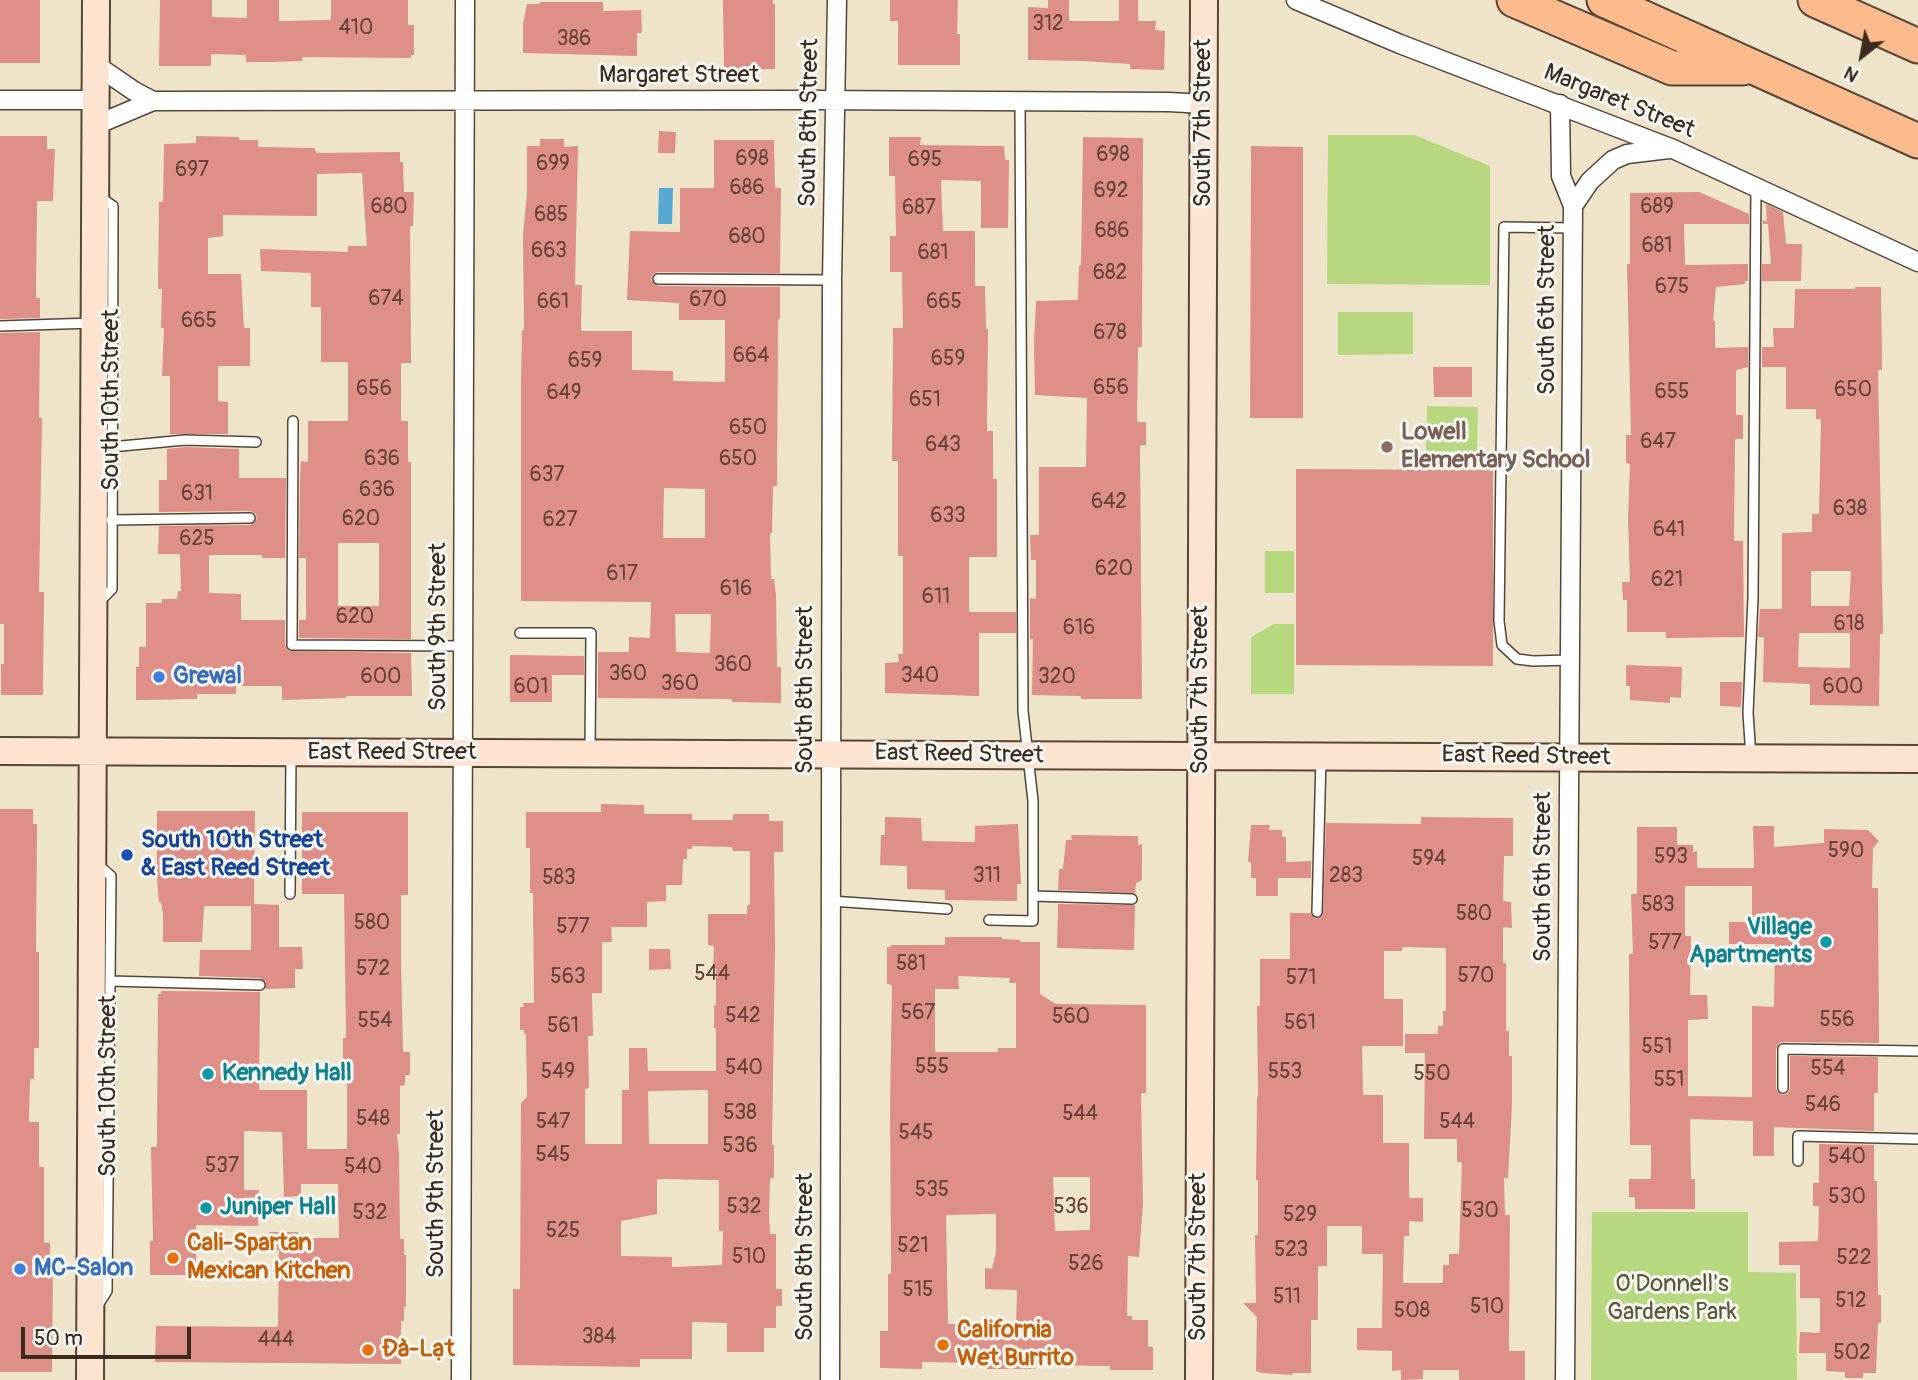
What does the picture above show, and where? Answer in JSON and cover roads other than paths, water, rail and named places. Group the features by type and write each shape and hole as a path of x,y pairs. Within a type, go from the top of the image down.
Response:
{"highway":[{"path":"1514,0 1672,68 1756,69"},
{"path":"1604,0 1918,141"},
{"path":"1815,0 1918,46"}],"street":[{"name":"South 9th Street","path":"461,1380 465,0"},
{"name":"South 8th Street","path":"830,1380 832,280 836,0"},
{"name":"South 7th Street","path":"1199,1380 1204,0"},
{"name":"Margaret Street","path":"1296,0 1400,44 1673,149 1918,262"},
{"name":"South 10th Street","path":"90,1380 97,1"},
{"name":"Margaret Street","path":"96,65 134,91 153,100"},
{"name":"Margaret Street","path":"0,100 95,113 153,100 835,100 1204,104"},
{"name":"South 6th Street","path":"1560,104 1561,176 1573,206 1565,1380"},
{"name":"South 6th Street","path":"1573,206 1590,181 1613,160 1627,155 1673,149"},
{"name":"East Reed Street","path":"0,751 1918,759"}],"lane":[{"path":"989,920 1033,921 1033,801 1023,711 1020,103"},
{"path":"1751,759 1748,713 1753,597 1756,186"},
{"name":"South 10th Street","path":"94,608 112,589 113,206 95,195"},
{"path":"1570,660 1517,659 1502,646 1499,621 1504,227 1573,228"},
{"path":"658,279 832,280"},
{"path":"0,326 95,323"},
{"path":"293,421 292,645 463,646"},
{"path":"111,447 185,440 256,442"},
{"path":"111,520 250,518"},
{"path":"520,633 591,633 590,754"},
{"path":"290,894 291,752"},
{"path":"1317,912 1321,756"},
{"name":"South 10th Street","path":"91,1315 107,1291 111,876 92,860"},
{"path":"1033,896 1132,899"},
{"path":"831,901 947,909"},
{"path":"110,981 261,985"},
{"path":"1783,1088 1783,1049 1918,1051"},
{"path":"1798,1161 1798,1136 1918,1139"}],"water":[{"path":"659,188 673,188 672,224 658,224"}],"place":[{"name":"Lowell Elementary School","path":"1387,447"},
{"name":"Grewal","path":"159,677"},
{"name":"South 10th Street & East Reed Street","path":"127,855"},
{"name":"Village Apartments","path":"1826,942"},
{"name":"Kennedy Hall","path":"208,1074"},
{"name":"Juniper Hall","path":"206,1208"},
{"name":"Cali-Spartan Mexican Kitchen","path":"173,1258"},
{"name":"MC-Salon","path":"20,1269"},
{"name":"California Wet Burrito","path":"943,1345"},
{"name":"Đà-Lạt","path":"368,1350"}],"park label":[{"name":"O'Donnell's Gardens Park","path":"1672,1299"}]}
